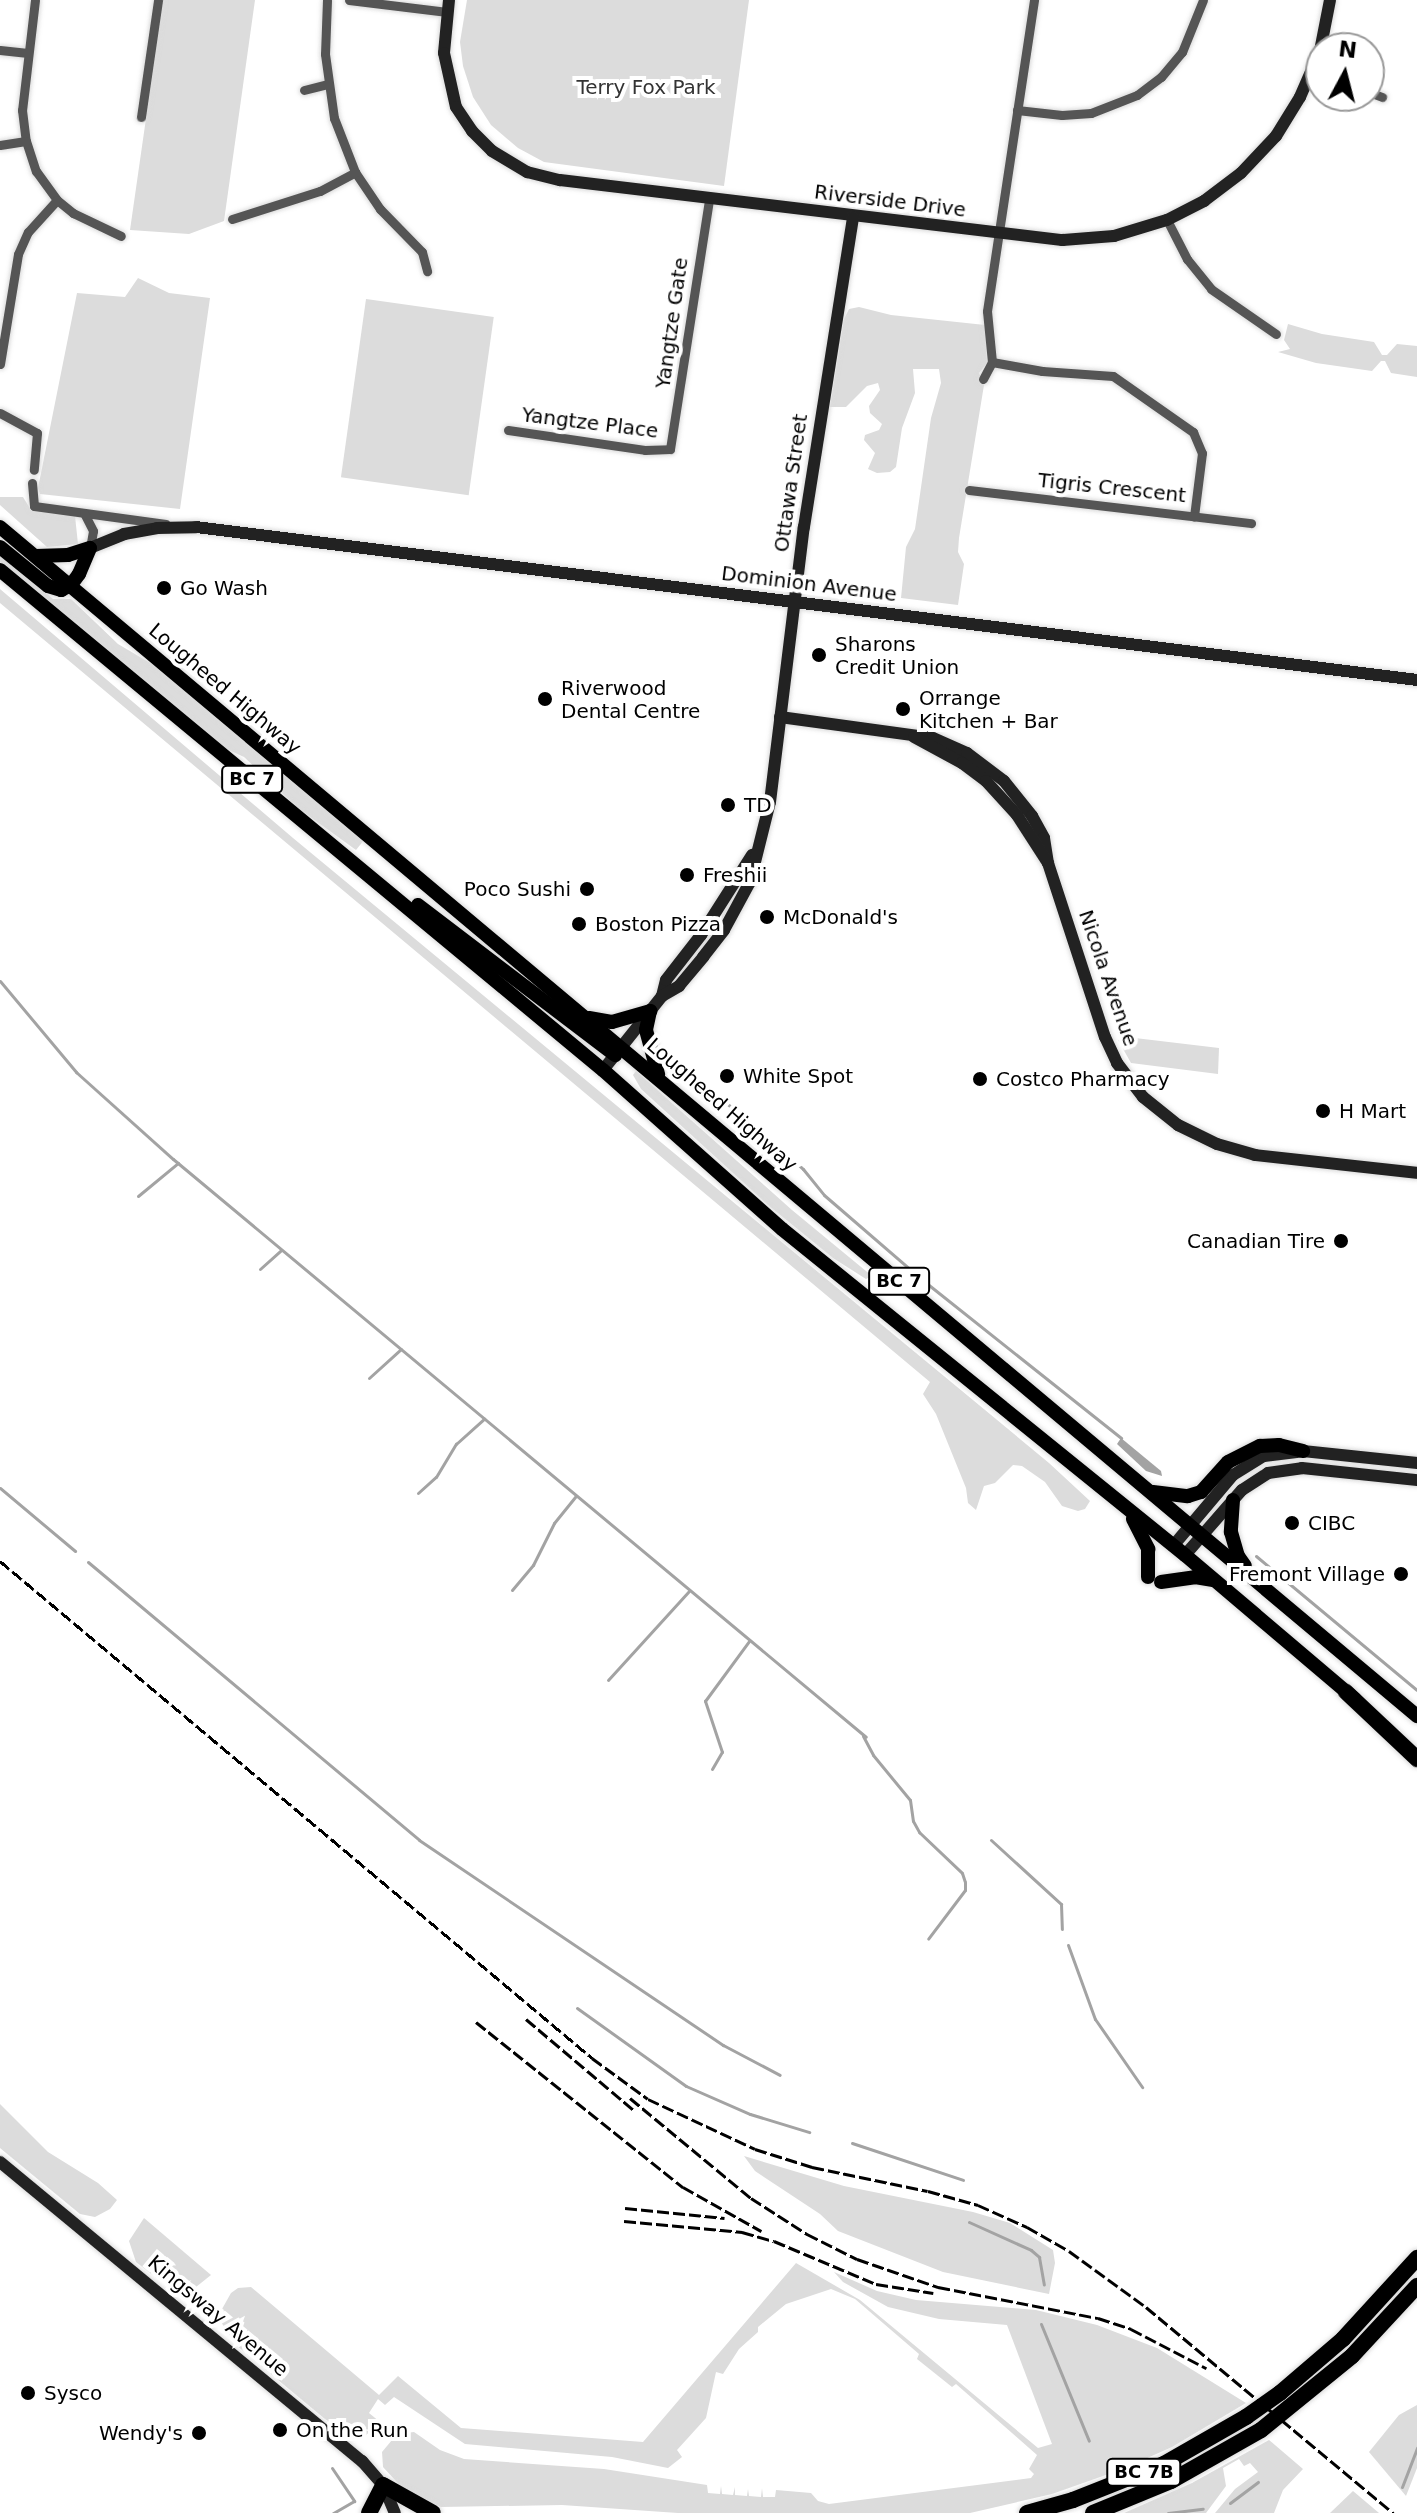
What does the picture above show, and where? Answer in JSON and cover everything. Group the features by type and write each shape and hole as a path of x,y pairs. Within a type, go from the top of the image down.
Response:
{"highway":[{"path":"1346,1692 1417,1759"},
{"name":"BC 7B","path":"1027,2513 1085,2496 1164,2464 1246,2417 1280,2393 1343,2339 1417,2258"},
{"name":"BC 7B","path":"1093,2513 1171,2481 1261,2430 1352,2356 1417,2286"},
{"path":"369,2513 383,2485 433,2513"}],"main road":[{"name":"Lougheed Highway","path":"0,527 589,1018 618,1051 659,1078 1417,1716"},
{"path":"0,547 48,586 61,590 71,585 90,548"},
{"path":"36,556 68,555 90,548"},
{"name":"BC 7","path":"0,570 603,1070 782,1229 1179,1551 1417,1750"},
{"path":"362,870 415,902 618,1051"},
{"path":"589,1018 612,1022 650,1011 646,1030 659,1078"},
{"path":"1149,1491 1188,1496 1201,1492 1228,1462 1242,1452 1260,1446 1279,1445 1303,1451"},
{"path":"1233,1500 1231,1532 1238,1556 1258,1583"},
{"path":"1123,1506 1144,1537 1155,1580 1195,1577 1214,1581"}],"street":[{"path":"35,0 22,110 26,141 36,171 57,200 91,224 121,236"},
{"path":"141,117 158,0"},
{"path":"327,0 324,28 334,118 355,172 380,209 422,252 427,271"},
{"path":"349,0 448,6"},
{"path":"983,379 992,362 987,311 1034,0"},
{"path":"1017,110 1062,115 1091,113 1137,95 1161,77 1182,52 1203,0"},
{"name":"Riverside Drive","path":"1324,32 1330,0"},
{"name":"Riverside Drive","path":"448,6 444,53 451,94 472,131 501,158 547,178 998,234 1079,240 1132,232 1167,220 1215,193 1254,161 1287,120 1305,91"},
{"path":"0,50 28,53"},
{"path":"304,90 328,84"},
{"path":"0,145 26,141"},
{"path":"232,219 320,191 355,172"},
{"name":"Yangtze Gate","path":"667,450 674,435 709,199"},
{"path":"0,364 18,254 28,232 57,200"},
{"name":"Ottawa Street","path":"603,1070 662,996 666,980 701,935 756,849 770,802 794,602 853,217"},
{"path":"1167,220 1187,259 1211,289 1276,334"},
{"path":"992,362 1042,371 1091,371 1113,376 1130,384 1193,432 1202,453 1194,516"},
{"path":"0,413 37,433 34,470"},
{"name":"Yangtze Place","path":"508,430 532,437 667,450"},
{"name":"Dominion Avenue","path":"32,483 34,506 1417,680"},
{"name":"Tigris Crescent","path":"969,490 1251,523"},
{"path":"84,513 94,534 90,548"},
{"name":"Dominion Avenue","path":"90,548 124,534 157,528 196,527"},
{"name":"Nicola Avenue","path":"780,717 933,738 967,753 1006,793 1048,863"},
{"name":"Nicola Avenue","path":"914,737 962,763 975,766 999,785 1041,832 1048,863 1105,1037 1131,1083 1159,1111 1199,1136 1255,1155 1417,1173"},
{"path":"1179,1551 1190,1526 1233,1475 1273,1454 1303,1451 1417,1463"},
{"path":"1179,1551 1203,1536 1254,1480 1285,1468 1417,1480"},
{"name":"Kingsway Avenue","path":"0,2162 362,2461 383,2485 395,2513"}],"green space":[{"path":"163,0 255,0 224,221 189,234 130,230"},
{"name":"Terry Fox Park","path":"467,0 749,0 724,186 544,162 518,148 491,125 473,97 463,66 460,42"},
{"path":"138,278 169,293 210,298 180,509 40,494 38,488 77,293 125,297"},
{"path":"366,299 494,317 469,495 341,477"},
{"path":"859,307 891,315 985,325 987,363 979,373 984,385 959,538 958,552 964,564 958,605 901,598 906,547 915,529 931,418 941,383 939,369 913,369 915,393 902,428 896,467 890,472 877,473 868,469 875,453 864,440 865,435 879,430 882,424 870,413 869,406 880,390 878,383 867,386 846,407 830,407 844,319 849,309"},
{"path":"1288,324 1322,334 1374,342 1382,355 1387,355 1397,344 1417,346 1417,377 1391,373 1385,361 1381,361 1372,371 1316,363 1278,352 1290,349 1284,340"},
{"path":"0,497 23,497 31,510 75,516 78,544 47,547 0,505"},
{"path":"0,554 53,599 71,599 118,644 162,670 364,840 356,850 298,808 244,757 220,746 203,732 0,562"},
{"path":"0,589 293,838 1049,1463 1090,1501 1085,1509 1078,1511 1062,1506 1045,1482 1022,1466 1013,1465 995,1483 984,1486 976,1510 968,1503 966,1488 936,1414 923,1394 930,1382 0,603"},
{"path":"1135,1038 1219,1048 1218,1074 1131,1063 1118,1040"},
{"path":"636,1071 792,1210 872,1276 866,1279 833,1258 768,1205 641,1089 633,1075"},
{"path":"0,2104 48,2152 98,2183 117,2200 110,2209 95,2217 80,2214 0,2148"},
{"path":"744,2156 844,2186 973,2212 1010,2223 1053,2250 1055,2263 1049,2294 943,2272 838,2231 820,2214 755,2171"},
{"path":"144,2218 211,2275 196,2287 179,2290 164,2284 136,2262 129,2241"},
{"path":"796,2263 860,2300 1038,2448 1052,2444 1007,2325 939,2319 888,2307 843,2282 834,2272 877,2291 916,2300 1036,2310 1097,2325 1157,2348 1246,2403 1172,2447 1120,2470 1052,2494 970,2513 678,2513 562,2505 441,2507 406,2492 383,2467 382,2452 397,2434 414,2432 440,2450 464,2459 604,2469 707,2485 708,2493 720,2494 721,2486 722,2494 733,2495 735,2487 735,2495 747,2496 748,2489 749,2496 761,2497 762,2488 763,2497 775,2497 776,2490 811,2493 818,2501 829,2504 1031,2478 1034,2474 1029,2469 1037,2455 956,2384 952,2387 917,2359 919,2354 855,2299 831,2289 786,2304 758,2327 758,2332 739,2349 723,2374 716,2372 706,2418 677,2450 682,2457 668,2468 612,2457 465,2444 394,2397 385,2405 378,2399 369,2413 380,2422 364,2437 356,2439 325,2419 236,2345 221,2322 222,2309 231,2293 238,2288 251,2287 379,2395 398,2376 461,2428 643,2442"},
{"path":"1417,2405 1417,2468 1406,2496 1369,2452 1399,2415"},
{"path":"1269,2440 1303,2469 1283,2490 1274,2513 1215,2513 1235,2489 1258,2472 1250,2463 1244,2466 1239,2459 1223,2468 1226,2486 1206,2513 1124,2513 1192,2483"},
{"path":"1353,2491 1379,2513 1330,2513"}],"shaded area":[{"path":"1121,1438 1161,1471 1162,1476 1146,1471 1117,1444"}],"waterway":[{"path":"0,981 76,1072 173,1159 866,1737"},
{"path":"676,1064 762,1131 803,1169 824,1195 920,1278 1121,1438"},
{"path":"138,1196 178,1163"},
{"path":"260,1269 281,1250"},
{"path":"369,1378 401,1349"},
{"path":"418,1493 436,1477 456,1444 484,1419"},
{"path":"0,1488 75,1551"},
{"path":"512,1590 533,1565 554,1523 576,1496"},
{"path":"1256,1556 1417,1690"},
{"path":"88,1562 419,1840 723,2045 780,2075"},
{"path":"608,1680 689,1591"},
{"path":"712,1769 722,1752 705,1701 749,1641"},
{"path":"863,1736 873,1755 910,1800 913,1821 919,1832 962,1873 965,1882 965,1890 928,1939"},
{"path":"991,1840 1061,1904 1062,1929"},
{"path":"1068,1945 1095,2019 1142,2087"},
{"path":"577,2008 686,2086 750,2114 809,2132"},
{"path":"852,2143 963,2180"},
{"path":"969,2222 1031,2250 1039,2257 1044,2285"},
{"path":"1041,2324 1089,2441"},
{"path":"1402,2487 1417,2448"},
{"path":"332,2468 354,2501 333,2513"},
{"path":"1230,2503 1258,2482"},
{"path":"1168,2513 1203,2509"}],"railway":[{"path":"0,1561 592,2058 648,2099 755,2149 812,2167 928,2191 978,2205 1027,2227 1069,2251 1146,2307 1393,2513"},
{"path":"526,2019 635,2111"},
{"path":"476,2022 683,2187 761,2231"},
{"path":"630,2098 751,2198 807,2234 857,2259 938,2287 1098,2318 1131,2329 1206,2368"},
{"path":"625,2208 724,2218"},
{"path":"624,2221 742,2232 774,2241 876,2284 933,2293"}],"place":[{"name":"Go Wash","path":"164,588"},
{"name":"Sharons Credit Union","path":"819,655"},
{"name":"Riverwood Dental Centre","path":"545,699"},
{"name":"Orrange Kitchen + Bar","path":"903,709"},
{"name":"TD","path":"728,805"},
{"name":"Freshii","path":"687,875"},
{"name":"Poco Sushi","path":"587,889"},
{"name":"McDonald's","path":"767,917"},
{"name":"Boston Pizza","path":"579,924"},
{"name":"White Spot","path":"727,1076"},
{"name":"Costco Pharmacy","path":"980,1079"},
{"name":"H Mart","path":"1323,1111"},
{"name":"Canadian Tire","path":"1341,1241"},
{"name":"CIBC","path":"1292,1523"},
{"name":"Fremont Village","path":"1401,1574"},
{"name":"Sysco","path":"28,2393"},
{"name":"On the Run","path":"280,2430"},
{"name":"Wendy's","path":"199,2433"}]}
